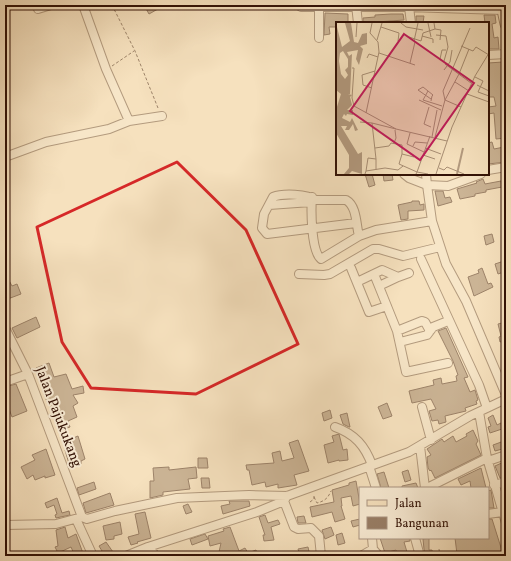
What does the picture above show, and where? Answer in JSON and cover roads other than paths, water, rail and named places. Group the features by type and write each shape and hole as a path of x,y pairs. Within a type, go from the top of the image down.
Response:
{"main road":[{"path":"502,7 506,24"}],"street":[{"path":"37,5 38,9 51,5"},
{"path":"83,5 106,69 129,121"},
{"path":"319,6 319,38"},
{"path":"356,6 358,22"},
{"path":"407,6 411,22"},
{"path":"301,7 502,7"},
{"path":"489,55 506,54"},
{"path":"5,157 46,142 109,129 129,121 162,116"},
{"path":"489,170 506,167"},
{"path":"405,175 427,185 446,186 478,175"},
{"path":"426,175 432,221 446,264 464,297 506,395"},
{"path":"356,223 265,233 262,228 264,214 273,197 277,196 313,200 346,200 350,202 353,208 359,236"},
{"path":"313,200 312,229 316,253 321,259 359,236 376,230 432,221"},
{"path":"268,205 313,200"},
{"path":"299,274 330,274 373,249 406,256 440,247"},
{"path":"421,260 479,386 487,408"},
{"path":"351,268 369,312 387,306"},
{"path":"357,282 382,270 398,277"},
{"path":"379,286 409,273"},
{"path":"374,274 397,331 406,372 448,363"},
{"path":"397,331 421,321 425,322 430,331"},
{"path":"400,342 426,335 433,328 448,321"},
{"name":"Jalan Pajukukang","path":"5,328 28,374 93,556"},
{"path":"5,382 28,374"},
{"path":"126,556 148,547 222,525 312,485 371,466 420,446 479,412 506,399"},
{"path":"422,407 431,440"},
{"path":"479,412 487,460 506,523"},
{"path":"335,427 348,432 360,442 371,466 376,487"},
{"path":"420,446 426,487"},
{"path":"428,487 487,460 506,455"},
{"path":"494,485 506,482"},
{"path":"5,525 56,524 79,518 87,520 114,511 177,498 249,495 285,498"},
{"path":"285,498 294,527 298,529 311,528 318,536 321,556"},
{"path":"489,514 502,512"},
{"path":"372,539 373,549 379,556"},
{"path":"415,539 420,556"},
{"path":"148,547 156,556"},
{"path":"360,556 373,549"}]}
